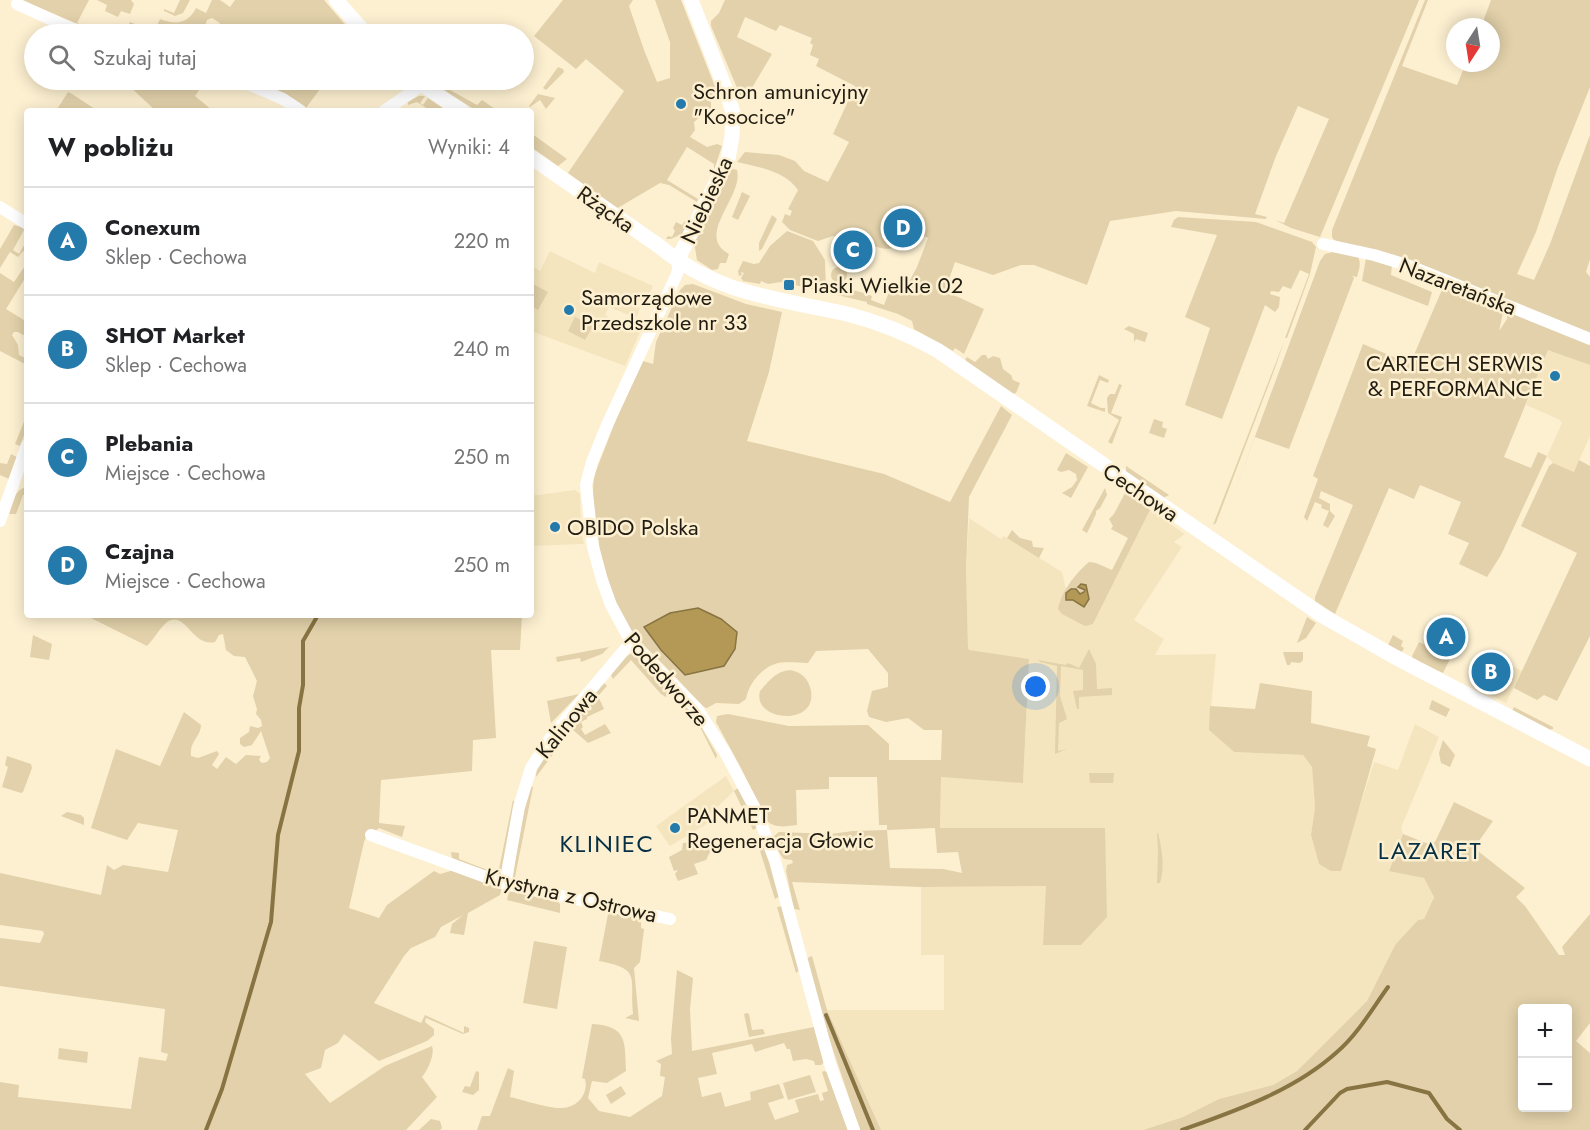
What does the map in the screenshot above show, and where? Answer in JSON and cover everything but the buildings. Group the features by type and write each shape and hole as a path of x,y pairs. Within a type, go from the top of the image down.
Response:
{"street":[{"path":"336,0 357,24"},
{"name":"Niebieska","path":"679,263 681,253 728,159 732,136 732,113 727,93 691,0"},
{"path":"17,4 61,24"},
{"path":"262,90 296,108"},
{"path":"388,108 409,90"},
{"path":"431,90 458,108"},
{"name":"Rżącka","path":"534,159 659,246 679,263"},
{"path":"0,207 24,222"},
{"name":"Nazaretańska","path":"1323,244 1374,255 1410,266 1590,339"},
{"name":"Podedworze","path":"679,263 677,274 592,462 586,485 593,547 611,605 631,642 704,718 756,812 775,861 830,1064 854,1130"},
{"name":"Cechowa","path":"679,263 726,286 848,315 891,328 918,340 954,361 1271,582 1342,628 1590,759"},
{"path":"0,521 24,453"},
{"name":"Kalinowa","path":"506,884 519,807 531,768 551,737 631,642"},
{"name":"Krystyna z Ostrowa","path":"371,835 506,884 670,919"}],"shaded area":[{"path":"21,0 89,0 78,24"},
{"path":"97,0 131,0 134,4 130,14 121,11 118,17 105,11 107,5"},
{"path":"180,0 190,0 183,13 175,16 164,11 164,9 174,13"},
{"path":"212,0 220,0 230,7 235,0 324,0 344,24 219,24 212,18 207,20 206,24 158,24 160,19 181,22 189,17 196,8 206,13"},
{"path":"563,0 633,0 629,6 657,82 670,78 670,42 655,0 681,0 719,97 711,100 711,108 694,122 695,130 690,137 707,147 717,144 722,146 714,170 714,164 687,147 667,180 698,199 697,202 669,185 660,183 616,209 568,173 624,91 586,59 576,69 534,36"},
{"path":"725,0 1419,0 1320,237 1291,228 1275,220 1284,223 1329,119 1298,106 1276,156 1255,214 1267,217 1266,219 1176,211 1110,221 1087,285 1034,265 1021,265 993,275 955,262 945,291 984,309 964,354 955,348 953,351 914,329 912,321 898,314 867,304 867,302 837,295 850,290 872,296 871,300 884,305 890,289 900,293 906,278 910,280 928,238 909,230 904,242 901,241 894,248 885,249 838,234 836,237 818,241 790,230 782,222 785,214 790,216 792,211 788,209 798,190 779,174 737,162 745,152 779,155 795,161 804,171 828,182 849,142 833,134 855,86 816,66 819,59 810,55 813,45 810,43 812,38 780,25 776,31 745,17 737,37 772,54 749,93 742,97 711,26 711,21 719,13"},
{"path":"1425,0 1428,0 1402,66 1457,85 1462,72 1500,72 1500,18 1484,18 1491,0 1590,0 1590,87 1558,167 1536,232 1517,274 1534,280 1550,244 1590,135 1590,259 1586,272 1590,277 1590,335 1334,240 1332,230"},
{"path":"558,67 564,72 546,90 543,88"},
{"path":"133,90 199,90 195,96 209,108 153,108"},
{"path":"271,90 319,90 306,108"},
{"path":"443,90 450,90 477,105 482,100 494,108 472,108"},
{"path":"68,92 93,108 58,108"},
{"path":"538,94 555,98 546,109 540,100 530,107"},
{"path":"419,96 425,96 420,103 423,105 428,98 443,108 426,108 417,102 408,105 408,102"},
{"path":"534,136 567,159 558,166 534,149"},
{"path":"729,168 737,170 737,181 722,215 716,237 720,246 729,254 726,263 720,263 718,269 712,270 697,260 694,242"},
{"path":"742,192 750,196 738,220 732,217"},
{"path":"772,215 777,219 759,251 759,243"},
{"path":"1178,217 1256,222 1312,242 1316,247 1310,274 1287,338 1285,338 1309,274 1300,270 1291,289 1283,286 1279,292 1271,291 1270,294 1280,297 1279,307 1275,312 1265,305 1222,419 1185,405 1210,328 1185,317 1217,235 1171,227"},
{"path":"685,221 686,228 680,238 677,236 666,239 668,236 672,237 676,222 682,225"},
{"path":"14,225 24,228 13,250 19,254 24,245 24,252 18,257 10,252 0,268 0,249"},
{"path":"787,231 813,241 825,260 826,292 781,282 768,284 761,281 760,284 743,281 741,278 744,273 741,272 742,275 739,276 738,271 743,261 759,263 770,246"},
{"name":"Samorządowe Przedszkole nr 33","path":"550,251 595,273 599,262 653,286 646,302 639,300 636,307 640,308 636,318 609,307 605,315 640,332 625,366 534,332 534,267 540,271"},
{"path":"1333,252 1357,255 1359,269 1357,277 1352,276 1354,278 1289,449 1255,437 1220,531 1320,261 1325,254"},
{"path":"1366,258 1389,262 1433,278 1432,282 1429,278 1392,265 1391,275 1432,292 1428,306 1362,281"},
{"path":"24,267 24,280 6,309 24,320 24,335 14,332 12,335 18,345 19,355 24,358 24,363 0,351 0,273 14,282"},
{"path":"839,267 847,275 839,283 831,275"},
{"path":"693,284 746,304 782,312 769,372 747,441 884,474 950,502 1001,406 1012,415 969,497 966,568 968,648 1029,659 1023,783 941,777 940,828 1105,828 1107,917 1081,945 1043,945 1046,886 921,887 792,882 800,910 794,909 786,871 787,865 793,863 792,860 782,857 775,845 774,836 779,832 831,834 887,830 887,825 879,825 877,777 829,777 829,789 796,790 797,825 774,825 767,821 716,722 717,716 728,714 789,726 868,725 889,744 889,760 941,760 942,730 924,730 908,718 886,722 869,717 867,711 872,691 888,687 888,673 868,649 816,651 808,663 775,664 756,678 749,688 746,699 739,704 716,703 707,708 628,627 613,595 601,553 594,511 594,476 621,407 643,361 653,364 656,342 680,290 685,285","holes":["735,650 724,666 685,674","935,828 937,853 958,852 962,873 943,869 890,868 887,830"]},
{"path":"534,285 548,292 538,310 534,308"},
{"path":"1448,286 1501,309 1503,313 1499,331 1507,319 1507,309 1590,343 1590,365 1548,350 1504,457 1531,468 1538,452 1547,456 1501,555 1487,577 1459,564 1469,543 1448,534 1461,502 1420,485 1414,499 1389,488 1335,614 1315,601 1315,597 1353,505 1321,491 1319,498 1330,504 1330,511 1335,516 1328,528 1323,525 1329,511 1321,508 1322,505 1315,502 1307,521 1304,517 1318,479 1313,476 1363,344 1410,364 1441,292"},
{"path":"575,317 593,326 585,340 568,331"},
{"path":"1129,326 1148,333 1145,342 1136,339 1134,342 1134,334 1124,329"},
{"path":"1285,339 1216,523 1213,525"},
{"path":"1548,349 1590,365 1590,436 1574,472 1553,463 1547,456 1562,423 1560,420 1526,405"},
{"path":"982,355 986,355 988,359 993,356 1000,358 1003,369 1011,375 1013,380 1020,383 1016,393 1012,394 965,360 967,357 975,362"},
{"path":"1099,375 1109,380 1108,383 1100,380 1091,403 1105,408 1105,412 1087,406"},
{"path":"1119,384 1122,385 1111,413 1122,417 1112,444 1108,442 1119,420 1108,413 1107,398 1110,394 1115,394"},
{"path":"1154,419 1163,422 1162,427 1167,429 1164,438 1149,433"},
{"path":"24,422 24,435 20,446 15,444"},
{"path":"1066,453 1088,467 1071,498 1062,493 1072,487 1077,480 1076,474 1069,470 1061,472 1057,470"},
{"path":"11,454 17,457 9,479 0,475 0,463 7,464"},
{"path":"1579,460 1590,466 1590,636 1557,701 1544,695 1537,700 1514,688 1577,553 1521,526 1549,466 1553,463 1574,472"},
{"path":"1126,466 1169,495 1163,498 1126,472"},
{"path":"23,488 24,495 16,514 9,514 13,501"},
{"path":"1105,488 1107,495 1096,511 1087,533 1082,530"},
{"path":"575,490 580,494 584,544 534,546 534,496"},
{"path":"1125,493 1150,510 1093,624 1085,626 1062,614 1058,609 1069,584 1089,562 1112,570 1128,538 1111,529 1113,526 1109,519"},
{"path":"1150,510 1185,534 1174,542 1182,547 1134,620 1164,639 1155,655 1216,654 1209,730 1234,752 1303,755 1312,767 1315,807 1311,835 1319,864 1357,815 1374,762 1398,770 1415,724 1439,737 1401,828 1403,834 1389,870 1424,878 1434,896 1424,919 1418,920 1395,945 1367,1001 1297,1071 1273,1085 1219,1099 1183,1117 1143,1130 881,1130 827,1010 944,1010 944,955 921,955 921,887 1046,886 1046,829 940,828 941,777 1023,782 1029,659 968,650 966,568 969,518 1001,539 1004,536 1062,572 1066,589 1059,603 1093,624"},
{"path":"1012,530 1020,538 1032,541 1033,547 1044,548 1039,558 1007,538"},
{"path":"1081,584 1086,585 1089,599 1084,607 1073,600 1066,600 1066,593 1071,589 1076,589 1080,594 1084,592 1085,590 1078,587"},
{"path":"698,608 721,619 737,632 735,649 724,666 685,675 661,650 644,627 670,613"},
{"path":"1307,617 1316,623 1306,638 1297,643"},
{"path":"91,618 522,618 520,650 491,650 496,738 473,740 472,771 381,780 379,823 405,826 402,837 379,828 374,832 369,830 364,842 349,908 379,918 387,905 434,871 440,874 454,870 502,887 500,895 468,913 464,935 450,933 452,924 463,915 441,927 435,937 411,948 374,1003 421,1023 425,1015 464,1033 464,1026 469,1028 469,1032 463,1034 426,1018 425,1022 434,1029 434,1035 427,1041 379,1061 344,1034 338,1043 325,1050 321,1068 305,1074 330,1103 385,1066 432,1046 433,1053 422,1077 437,1097 406,1130 0,1130 0,1082 19,1085 18,1097 131,1109 139,1057 166,1061 168,1054 161,1052 165,1009 0,986 0,938 40,943 44,934 43,931 0,925 0,873 101,895 107,865 114,870 123,865 168,872 178,830 138,823 127,840 91,828 116,749 160,766 184,712 201,725 192,747 191,756 198,758 217,751 219,754 212,765 217,769 226,757 236,764 246,755 261,756 259,760 262,763 267,762 270,758 261,731 252,745 244,747 240,744 240,738 249,732 250,726 258,728 262,726 256,714 257,709 253,696 257,681 245,657 234,656 226,650 223,634 219,635 215,642 207,642 194,635 178,620 173,620 163,625 147,646"},
{"path":"33,635 52,644 49,660 30,657"},
{"path":"1393,635 1403,641 1402,652 1388,645"},
{"path":"1419,642 1451,657 1443,673 1413,659 1412,656"},
{"path":"609,647 602,654 581,662 580,658 557,662 556,657"},
{"path":"1089,649 1096,664 1097,689 1112,688 1112,695 1079,697 1079,709 1077,709 1073,691 1083,690 1083,670 1061,666 1060,696 1067,719 1059,723 1058,751 1067,749 1055,754 1057,666 1038,660 1066,665 1068,663 1079,668"},
{"path":"634,652 668,687 669,693 666,697 631,660 613,679 611,675 625,657"},
{"path":"1283,652 1303,652 1303,660 1300,663 1291,662 1287,665"},
{"path":"1490,655 1522,671 1506,703 1475,687"},
{"path":"790,670 807,680 811,700 806,709 797,714 786,716 775,714 766,709 760,701 760,691 777,674"},
{"path":"604,683 607,686 598,696 604,709 581,722 583,727 581,729 585,735 605,724 611,733 588,743 572,729 536,777 542,759"},
{"path":"1260,683 1312,691 1311,723 1370,736 1367,746 1376,749 1341,871 1331,871 1319,864 1311,835 1315,807 1312,767 1303,755 1234,752 1209,730 1210,706 1255,709"},
{"path":"579,694 551,723 547,701"},
{"path":"1432,700 1450,709 1446,717 1429,709"},
{"path":"680,702 698,721 717,755 716,759 697,721 693,722"},
{"path":"1514,707 1553,729 1548,730 1512,711"},
{"path":"1443,740 1455,755 1450,767 1441,763 1439,753"},
{"path":"7,756 31,764 32,768 21,793 2,787 8,767 5,765"},
{"path":"1089,773 1114,773 1113,783 1090,783"},
{"path":"726,776 734,791 715,809 716,818 670,846 656,826"},
{"path":"531,786 533,787 515,877 517,882 513,877 522,814"},
{"path":"738,788 758,827 753,830 734,791"},
{"path":"513,800 516,804 504,876 496,876 452,858 451,852 459,853 459,859 498,874"},
{"path":"1454,802 1493,821 1474,848 1525,888 1516,897 1525,906 1559,955 1565,955 1562,947 1590,914 1590,1023 1576,1041 1590,1053 1590,1130 1143,1130 1183,1117 1219,1099 1273,1085 1297,1071 1367,1001 1395,945 1418,920 1424,919 1434,897 1424,878 1389,871 1403,834 1426,843 1435,842"},
{"path":"67,812 81,815 84,818 84,825 61,816"},
{"path":"1157,833 1162,858 1160,883 1157,883"},
{"path":"763,837 780,896 775,899 756,838"},
{"path":"695,842 711,850 706,860 694,864 698,874 678,881 675,874 678,870 674,871 669,857 682,850 683,843"},
{"path":"509,891 557,901 560,904 560,913 507,900"},
{"path":"783,906 800,970 796,973 777,907"},
{"path":"609,909 641,917 641,928 644,929 640,962 634,968 639,1021 625,1018 633,1014 632,984 628,972 613,964 599,961"},
{"path":"534,941 567,947 557,1009 523,1003"},
{"path":"812,956 827,1010 881,1130 860,1130 828,1035 807,958"},
{"path":"677,970 693,978 690,1009 692,1051 814,1027 824,1062 821,1065 815,1065 814,1061 806,1059 793,1061 790,1049 787,1049 784,1043 755,1052 752,1044 712,1053 717,1074 698,1078 702,1097 721,1092 725,1107 751,1100 750,1092 779,1084 784,1098 768,1103 775,1120 799,1112 795,1100 818,1094 820,1101 824,1100 822,1093 828,1091 822,1072 824,1071 827,1072 848,1130 477,1130 482,1116 490,1116 508,1068 514,1071 510,1097 557,1108 577,1103 586,1085 585,1079 582,1078 592,1024 603,1025 618,1032 622,1037 625,1051 626,1071 607,1083 592,1081 588,1098 599,1111 630,1117 662,1096 665,1077 660,1076 661,1064 656,1061 672,1054 671,1038"},
{"path":"747,1013 752,1030 763,1029 765,1034 749,1037 744,1014"},
{"path":"59,1048 88,1052 87,1063 58,1059"},
{"path":"476,1071 479,1072 479,1090 473,1095 462,1092 465,1086 470,1087"},
{"path":"810,1075 816,1092 788,1100 783,1083"},
{"path":"621,1086 626,1094 611,1104 606,1095"},
{"path":"431,1119 440,1121 442,1128 440,1130 419,1130"}],"waterway":[{"path":"206,1130 222,1089 271,922 278,835 299,751 303,641 316,618"},
{"path":"1182,1130 1283,1089 1320,1066 1352,1037 1388,987"},
{"path":"826,1015 873,1130"},
{"path":"1305,1130 1340,1093 1347,1089 1387,1082 1429,1093 1447,1119 1460,1130"}],"place":[{"name":"Schron amunicyjny \"Kosocice\"","path":"681,104"},
{"name":"Czajna","path":"903,228"},
{"name":"Plebania","path":"853,250"},
{"name":"Piaski Wielkie 02","path":"789,285"},
{"name":"Samorządowe Przedszkole nr 33","path":"569,310"},
{"name":"CARTECH SERWIS & PERFORMANCE","path":"1555,376"},
{"name":"OBIDO Polska","path":"555,527"},
{"name":"Conexum","path":"1446,637"},
{"name":"SHOT Market","path":"1491,672"},
{"name":"PANMET Regeneracja Głowic","path":"675,828"}],"district":[{"name":"KLINIEC","path":"607,844"},
{"name":"LAZARET","path":"1430,851"}]}
